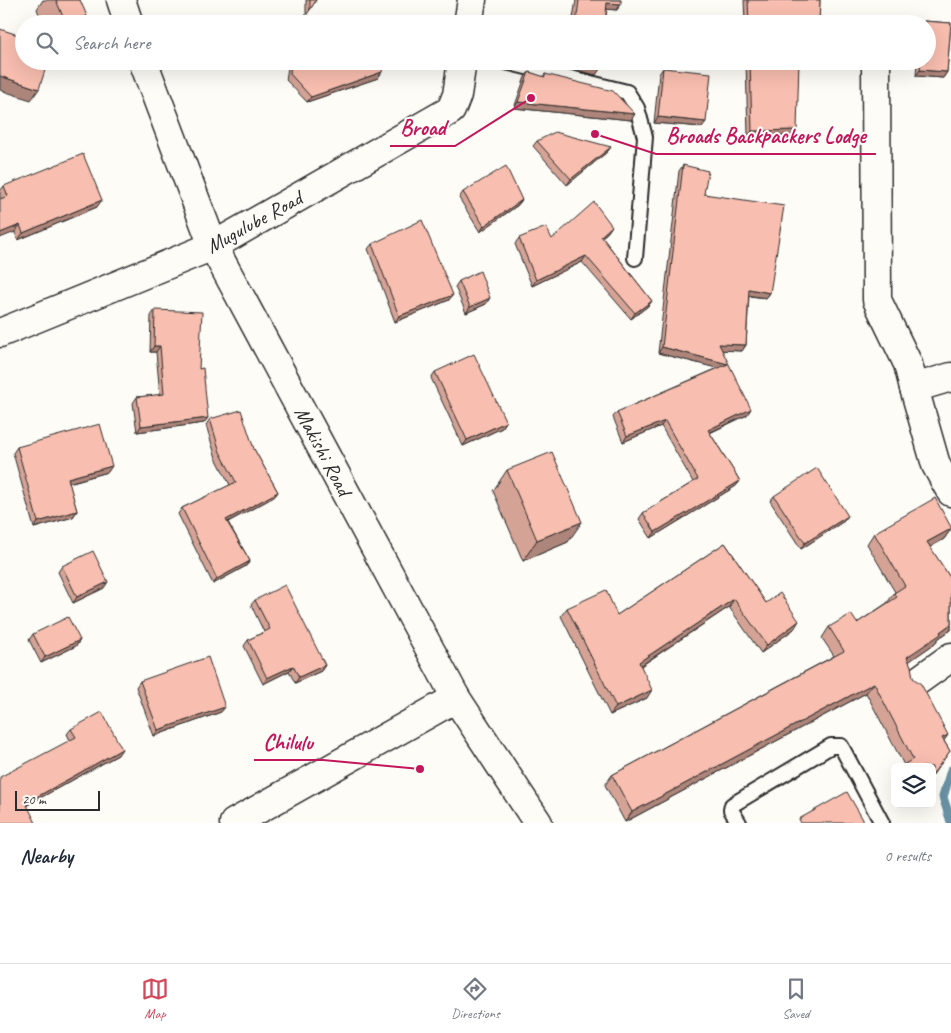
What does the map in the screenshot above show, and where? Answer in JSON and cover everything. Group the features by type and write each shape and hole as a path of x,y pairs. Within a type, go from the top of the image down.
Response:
{"main road":[{"path":"121,0 127,15"},
{"path":"470,15 472,0"},
{"name":"Makishi Road","path":"146,70 213,246 456,698 538,823"},
{"name":"Mugulube Road","path":"0,332 213,246 451,110 457,95 461,70"},
{"path":"876,70 877,300 908,364 936,465 951,492"},
{"path":"914,388 951,377"},
{"path":"919,680 951,656"},
{"path":"235,823 456,698"}],"lane":[{"path":"538,70 627,92 637,108 645,137 635,258"},
{"path":"739,823 731,810 732,805 831,746 837,745 841,746 882,823"}],"building":[{"path":"56,0 80,0 87,15 62,15"},
{"path":"310,0 316,0 310,10"},
{"path":"579,0 621,0 621,4 607,3 606,15 577,15"},
{"path":"748,0 820,0 819,15 749,15"},
{"path":"936,22 951,23 947,72 920,70 936,70"},
{"path":"0,29 15,34 15,70 45,70 39,89 0,76"},
{"path":"290,70 382,70 382,72 311,97 290,74"},
{"path":"663,70 711,73 706,122 658,117"},
{"path":"750,70 799,70 797,130 752,131"},
{"path":"529,72 545,77 545,74 613,91 635,114 518,102"},
{"path":"555,132 611,147 571,179 537,141"},
{"path":"83,154 102,200 23,233 20,225 0,233 0,199 8,196 4,186"},
{"path":"683,165 708,171 704,194 784,206 770,293 749,289 746,345 719,344 751,409 708,430 740,481 655,532 643,513 698,479 665,421 627,436 617,412 728,364 662,347"},
{"path":"506,166 522,200 484,226 463,192"},
{"path":"594,202 612,226 601,236 652,301 635,313 586,256 536,280 519,238 546,227 552,239"},
{"path":"422,220 453,295 399,316 372,244"},
{"path":"480,271 490,298 470,307 459,281"},
{"path":"155,310 202,312 199,369 203,368 208,418 141,426 137,397 164,394 160,346 154,346"},
{"path":"474,354 506,422 467,440 435,372"},
{"path":"241,410 254,449 278,492 226,520 250,561 217,579 182,508 236,482 220,452 210,419"},
{"path":"100,424 112,466 68,478 77,511 38,522 17,447"},
{"path":"552,452 582,522 537,540 507,470"},
{"path":"817,468 848,516 805,543 774,496"},
{"path":"935,498 951,527 951,529 927,542 951,579 951,624 940,632 941,634 907,657 913,678 921,684 948,735 942,738 950,751 936,770 936,763 907,763 913,759 874,683 632,812 612,775 844,651 829,627 851,614 857,623 897,597 894,593 905,586 874,533"},
{"path":"725,543 766,603 780,593 799,621 767,645 734,599 639,662 652,690 616,707 567,608 606,590 617,615"},
{"path":"93,551 108,582 77,597 62,566"},
{"path":"285,585 325,665 299,677 293,666 267,678 248,640 270,629 255,600"},
{"path":"68,617 80,640 45,657 33,634"},
{"path":"208,657 225,707 158,730 140,681"},
{"path":"102,712 122,749 26,803 36,823 0,823 0,777 76,737 71,729"},
{"path":"847,792 865,823 801,823 799,819"}],"waterway":[{"path":"951,770 943,797 951,822"}],"place":[{"name":"Broad","path":"531,98"},
{"name":"Broads Backpackers Lodge","path":"595,134"},
{"name":"Chilulu","path":"420,769"}]}
